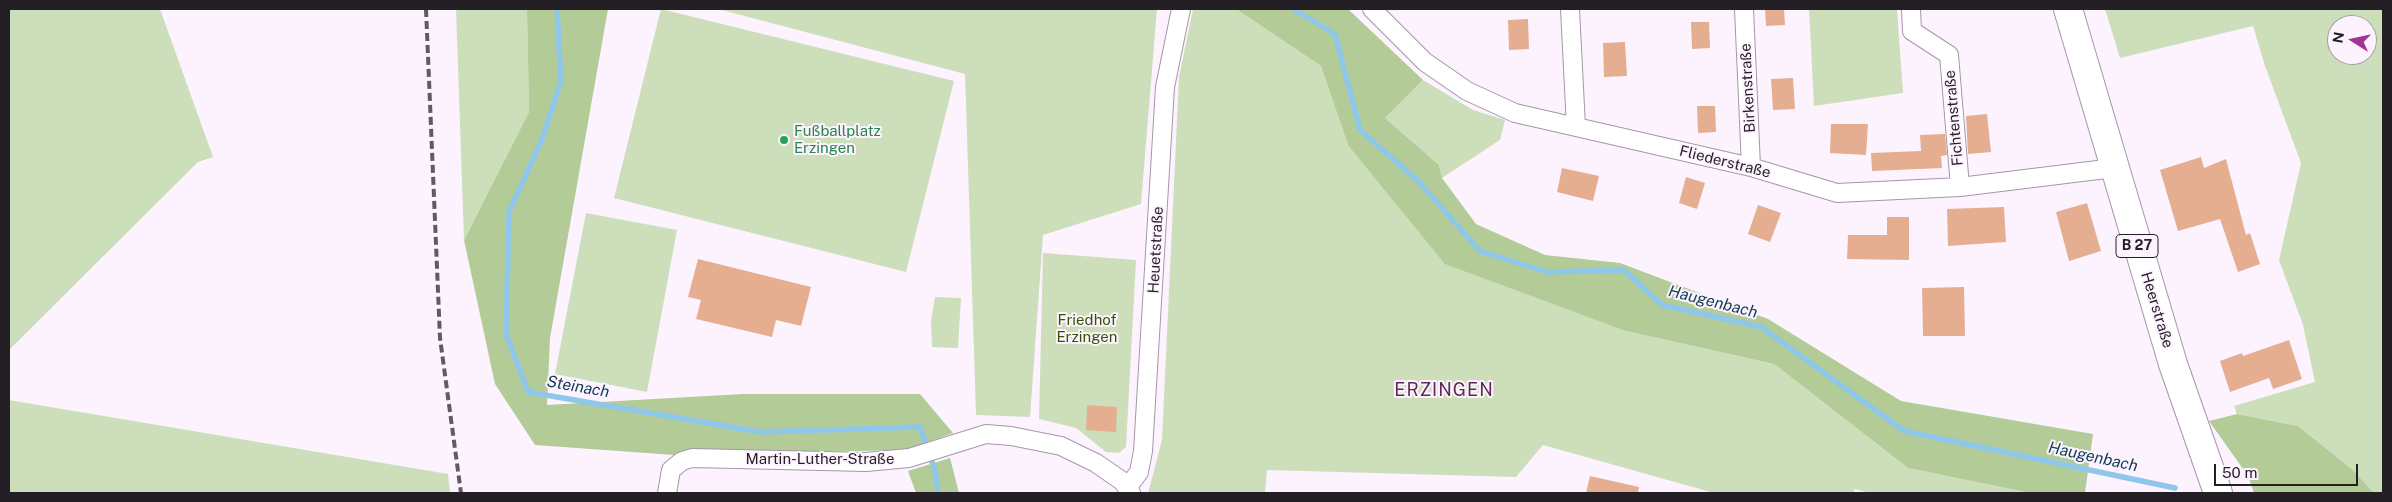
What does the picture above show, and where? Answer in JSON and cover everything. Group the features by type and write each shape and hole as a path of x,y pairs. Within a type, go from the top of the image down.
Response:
{"main road":[{"name":"Heerstraße","path":"2068,9 2173,364 2218,493"}],"street":[{"name":"Heuetstraße","path":"1129,491 1139,472 1143,451 1166,87 1181,9"},
{"name":"Fliederstraße","path":"1372,9 1425,62 1467,91 1515,114 1751,168 1837,193 1960,187 2114,168"},
{"path":"1570,9 1576,127"},
{"name":"Birkenstraße","path":"1744,9 1751,168"},
{"name":"Fichtenstraße","path":"1911,9 1912,31 1949,55 1960,187"},
{"name":"Martin-Luther-Straße","path":"667,493 671,470 682,461 692,458 866,462 909,458 986,434 1011,436 1061,446 1096,463 1122,481 1129,491"}],"green space":[{"path":"9,9 160,9 213,157 198,162 9,350"},
{"path":"456,9 527,9 529,112 464,240"},
{"path":"527,9 608,9 550,338 547,405 743,394 920,394 953,433 906,450 674,455 535,445 495,384 464,240 529,112"},
{"name":"Fußballplatz Erzingen","path":"661,9 954,81 906,272 614,198"},
{"path":"718,9 1157,9 1141,204 1043,235 1030,417 976,415 965,74"},
{"path":"1193,9 1236,9 1321,66 1348,145 1626,331 1774,364 1908,468 2030,493 1870,493 1855,489 1853,493 1714,493 1543,445 1516,477 1267,470 1265,493 1148,493 1162,440 1179,77"},
{"path":"1236,9 1348,9 1423,80 1385,118 1439,165 1442,178 1476,224 1545,255 1620,263 1768,319 1901,401 2093,434 2085,493 2030,493 1908,468 1774,364 1626,331 1445,264 1348,145 1321,66"},
{"path":"1809,9 1897,9 1903,93 1814,106"},
{"path":"2105,9 2383,9 2383,493 2374,493 2353,470 2298,426 2237,414 2234,406 2315,382 2303,325 2279,260 2301,163 2265,66 2253,26 2120,58"},
{"path":"1423,80 1473,110 1505,120 1500,140 1442,178 1439,165 1385,118"},
{"path":"586,213 677,230 647,392 555,374"},
{"name":"Friedhof Erzingen","path":"1043,253 1136,260 1126,447 1119,453 1106,452 1076,428 1039,419"},
{"path":"935,297 961,298 958,348 932,347 931,321"},
{"path":"9,400 448,474 450,493 9,493"},
{"path":"2237,414 2298,426 2353,470 2374,493 2254,493 2248,476 2209,421"},
{"path":"950,458 959,493 916,493 908,471"}],"building":[{"path":"1765,9 1784,9 1785,25 1766,26"},
{"path":"1528,19 1529,49 1509,50 1508,20"},
{"path":"1691,22 1709,22 1710,48 1692,49"},
{"path":"1625,42 1627,76 1604,77 1603,43"},
{"path":"1793,78 1795,109 1773,110 1771,79"},
{"path":"1697,106 1715,106 1716,132 1698,133"},
{"path":"1987,114 1991,152 1968,154 1966,116"},
{"path":"1831,124 1868,124 1866,155 1830,153"},
{"path":"1945,134 1947,155 1941,156 1942,168 1872,171 1871,153 1921,151 1920,135"},
{"path":"2201,157 2204,168 2226,159 2246,235 2250,233 2260,264 2238,272 2220,219 2178,231 2160,170"},
{"path":"1562,168 1599,176 1593,201 1557,192"},
{"path":"1686,177 1705,183 1697,209 1679,203"},
{"path":"2087,203 2101,251 2069,261 2056,212"},
{"path":"1758,205 1781,213 1770,242 1748,234"},
{"path":"2004,207 2006,242 1948,246 1947,209"},
{"path":"1887,217 1909,217 1909,260 1847,259 1848,235 1887,235"},
{"path":"698,259 811,287 801,326 776,320 772,337 696,319 701,300 688,297"},
{"path":"1964,287 1965,336 1923,336 1922,288"},
{"path":"2289,340 2302,379 2273,389 2269,378 2230,392 2220,361 2242,353 2243,356"},
{"path":"1087,405 1117,407 1116,432 1086,430"},
{"path":"1590,476 1639,487 1638,493 1586,493"}],"waterway":[{"name":"Steinach","path":"557,9 561,81 543,137 509,212 506,334 528,392 760,432 920,427 935,470 938,493"},
{"name":"Haugenbach","path":"1293,9 1335,34 1360,130 1418,181 1480,251 1547,272 1624,270 1662,305 1761,327 1904,431 2175,488"}],"railway":[{"path":"426,9 440,338 461,493"}],"place":[{"name":"Fußballplatz Erzingen","path":"784,140"}],"district":[{"name":"ERZINGEN","path":"1444,390"}]}
